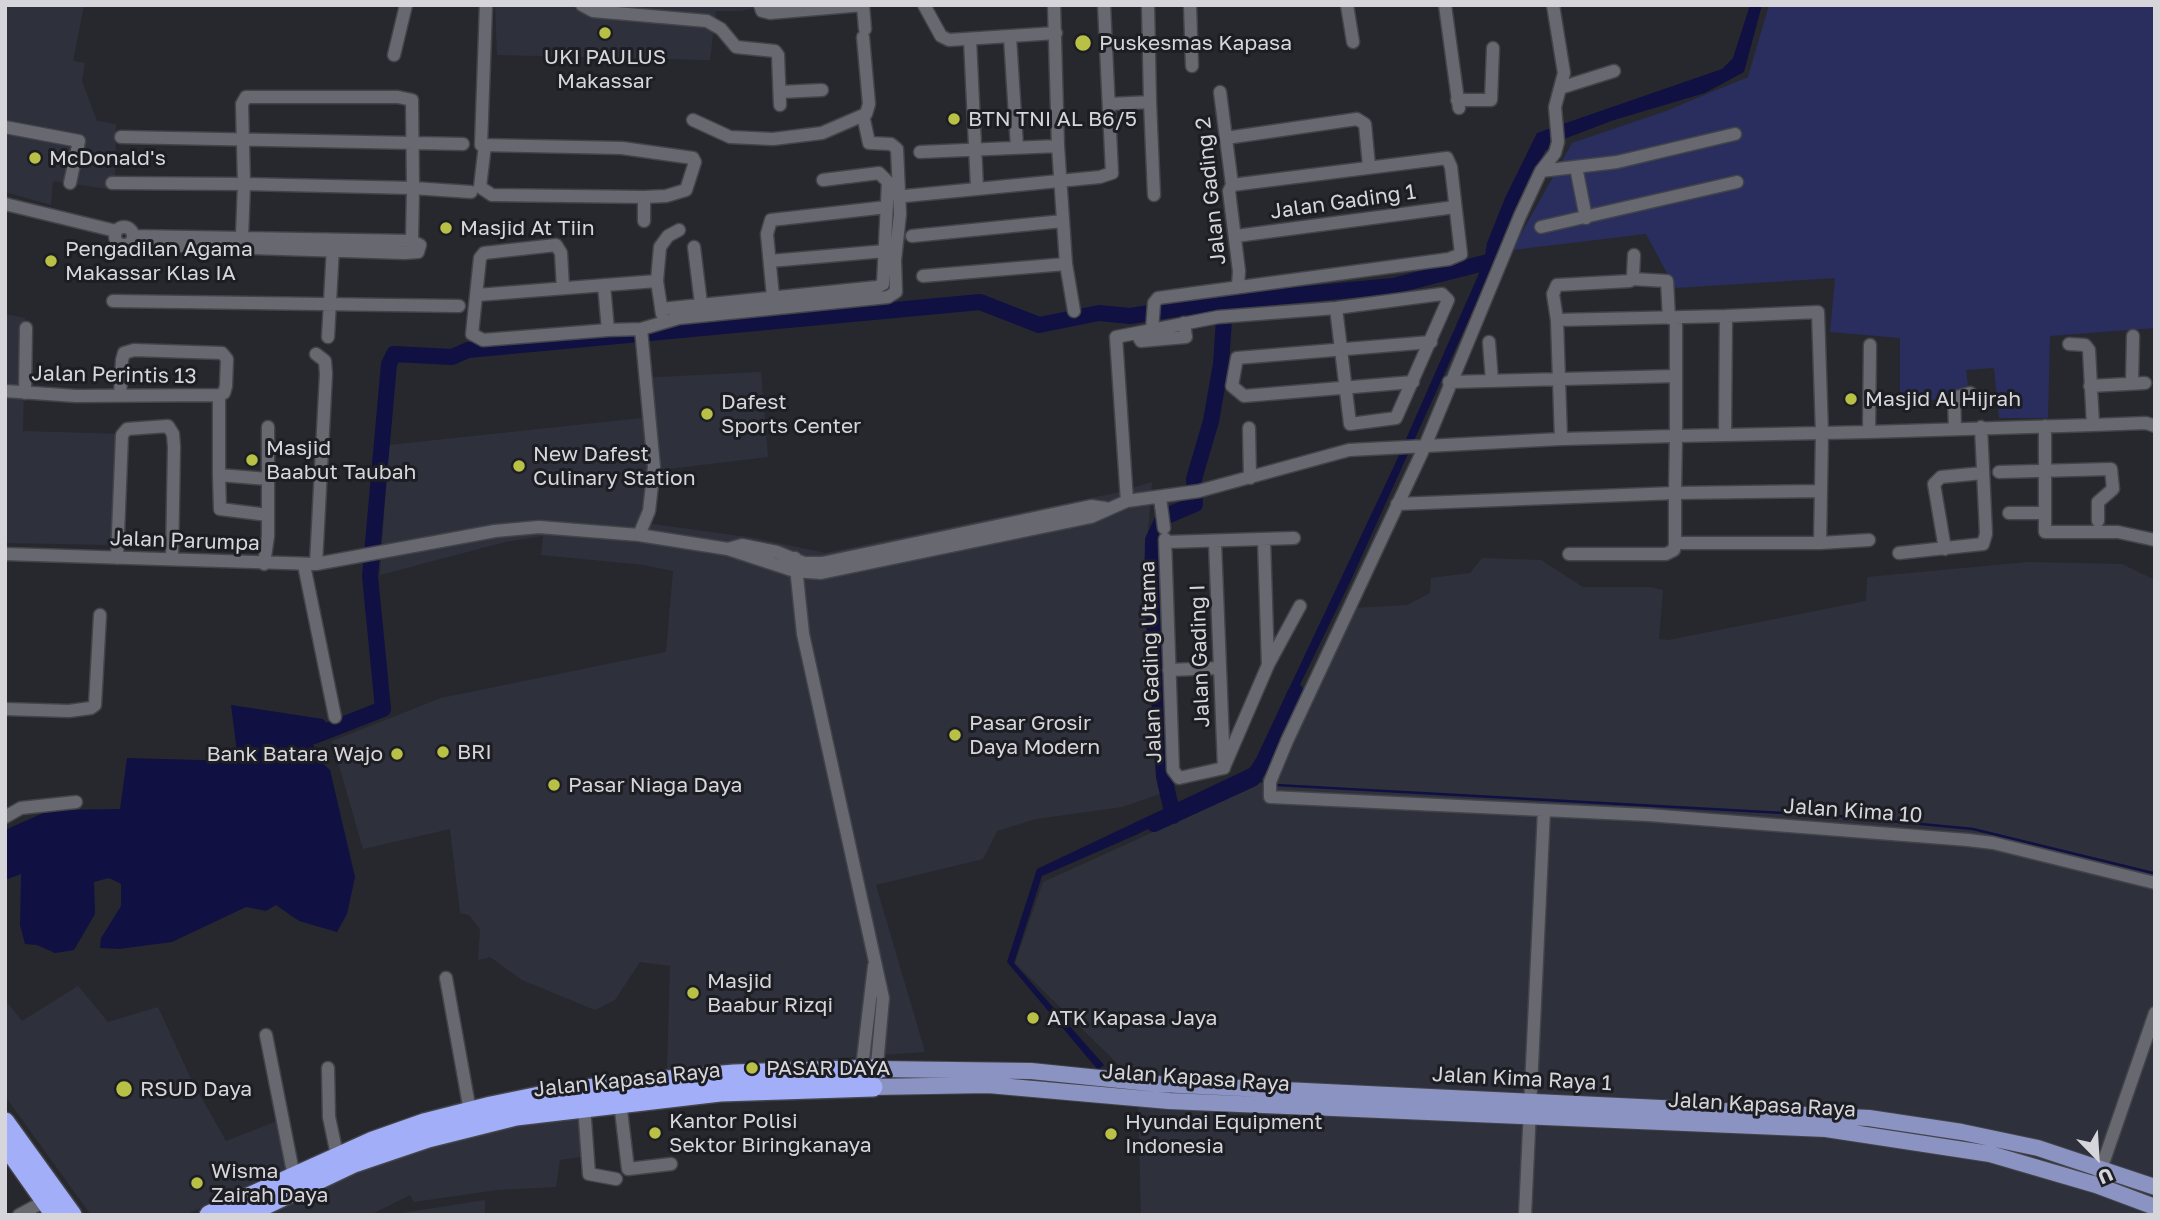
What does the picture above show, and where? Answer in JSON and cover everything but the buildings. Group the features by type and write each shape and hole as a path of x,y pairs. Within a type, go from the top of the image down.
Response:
{"highway":[{"name":"Jalan Kapasa Raya","path":"209,1215 240,1211 470,1111 657,1089 734,1074 819,1079 868,1078"},
{"name":"Jalan Kapasa Raya","path":"240,1211 294,1177 337,1155 426,1131 516,1116 560,1101 584,1106 620,1101 657,1089"},
{"path":"5,1122 16,1151 50,1208"},
{"path":"16,1151 72,1215"}],"main road":[{"name":"Jalan Kapasa Raya","path":"868,1078 1528,1109 1826,1129 1990,1154 2096,1185 2155,1207"},
{"name":"Jalan Kima Raya 1","path":"1528,1109 1869,1118 1962,1132 2101,1167 2155,1187"}],"street":[{"path":"394,55 406,5"},
{"path":"485,145 480,187 492,195 666,196 687,190 695,160 675,154 622,148 485,145 479,142 486,5"},
{"path":"582,5 587,11 710,22 736,47 776,52 780,99 822,90"},
{"path":"693,120 730,137 773,139 822,133 868,112 863,5 771,13 762,11 760,5"},
{"path":"924,5 944,38 970,39 1056,33"},
{"path":"1054,5 1060,180 1066,264 1074,311"},
{"path":"905,195 1112,173 1104,5"},
{"path":"1147,5 1154,195"},
{"path":"1190,5 1192,66"},
{"path":"1347,5 1353,42"},
{"path":"1445,5 1458,104 1491,100 1493,48"},
{"path":"1552,5 1564,74 1555,107 1558,142 1541,171 1397,504 1675,493 1820,491"},
{"path":"1010,37 1017,147"},
{"path":"970,39 976,188"},
{"path":"1560,88 1615,71"},
{"name":"Jalan Gading 2","path":"1220,92 1232,185 1229,191 1236,236 1238,286"},
{"path":"130,240 333,246 412,241 412,100 398,97 246,97 242,104 242,237"},
{"path":"1110,104 1150,102"},
{"path":"662,315 893,295 896,292 895,260 900,214 899,159 896,145 869,143 863,115"},
{"path":"1226,138 1357,119 1365,124 1370,166"},
{"path":"5,127 79,141 70,183"},
{"path":"1541,171 1616,162 1735,134"},
{"path":"121,137 463,145"},
{"path":"920,152 974,147 1058,145"},
{"path":"1152,325 1154,303 1166,296 1456,257 1462,248 1451,167 1447,158 1232,185"},
{"path":"1576,167 1586,218"},
{"path":"639,535 649,511 654,467 642,336 662,315 701,304 877,287 883,284 888,181 879,173 823,180"},
{"path":"1541,227 1737,182"},
{"path":"112,183 413,188 471,192"},
{"path":"644,197 644,220"},
{"path":"5,204 116,231 118,243 130,240 242,237 272,244"},
{"path":"773,297 767,227 771,220 887,207"},
{"name":"Jalan Gading 1","path":"1236,236 1455,207"},
{"path":"912,236 1063,221"},
{"path":"662,315 657,281 660,247 668,236 679,230"},
{"path":"563,288 561,253 556,245 490,250 480,258 471,324 477,339 608,330 642,336"},
{"path":"328,337 333,246"},
{"path":"694,247 701,304"},
{"path":"770,261 885,251"},
{"path":"1632,279 1634,255"},
{"path":"923,276 1066,264"},
{"path":"1561,439 1561,379 1553,294 1558,285 1632,279 1667,281 1673,318 1676,376 1674,550 1667,554 1569,554"},
{"path":"477,295 657,281"},
{"path":"604,285 608,330"},
{"path":"1126,501 1116,337 1137,334 1152,325 1336,308 1442,294 1448,300 1396,418 1350,424 1336,308"},
{"path":"113,301 329,302 459,306"},
{"path":"1557,320 1726,316 1809,310 1818,312 1822,433 1820,542"},
{"path":"1724,435 1726,316"},
{"path":"1137,334 1141,341 1186,337 1184,323"},
{"path":"26,328 26,393"},
{"path":"2090,386 2138,383 2133,336"},
{"path":"1413,382 1244,396 1232,386 1237,358 1431,342"},
{"path":"1489,342 1492,382"},
{"path":"2068,344 2088,347 2093,425"},
{"path":"1869,432 1870,345"},
{"path":"120,396 121,360 124,353 134,350 222,353 227,359 226,386 224,393 219,395"},
{"path":"316,354 324,361 326,374 310,565 335,717"},
{"path":"1449,382 1676,376"},
{"name":"Jalan Perintis 13","path":"5,391 120,396 219,395 220,509 268,514"},
{"path":"1955,428 1954,398 1970,393"},
{"name":"Jalan Parumpa","path":"5,554 310,565 515,528 639,535 728,549 795,564 821,573 1091,517 1105,508 1126,501 1194,491 1349,450 1561,439 2138,423 2155,426"},
{"path":"117,558 122,435 127,429 168,426 173,434 174,447 172,559"},
{"path":"2045,426 2044,528 2048,533 2118,532 2155,540"},
{"path":"264,564 268,514 268,427"},
{"path":"1899,553 1979,546 1986,540 1981,427"},
{"path":"1250,428 1250,478"},
{"path":"1999,472 2113,470 2113,489 2098,502 2098,521"},
{"path":"1945,549 1934,485 1941,477 1983,473"},
{"path":"219,475 268,479"},
{"path":"1160,498 1165,536"},
{"name":"Jalan Kima 10","path":"1397,504 1269,786 1272,798 1328,798 1648,814 1968,840 1993,843 2155,883"},
{"path":"2009,513 2044,513"},
{"name":"Jalan Gading Utama","path":"1224,768 1179,778 1175,774 1165,536 1215,543 1294,538"},
{"path":"1264,540 1268,666"},
{"path":"1675,543 1869,540"},
{"name":"Jalan Gading I","path":"1215,543 1224,768"},
{"path":"795,564 803,634 874,965 868,1078"},
{"path":"1224,768 1268,666 1300,606"},
{"path":"5,709 69,711 95,705 100,615"},
{"path":"1169,670 1220,668"},
{"path":"5,817 21,808 76,802"},
{"path":"1525,1215 1544,810"},
{"path":"446,978 470,1111"},
{"path":"2096,1185 2155,1013"},
{"path":"266,1035 294,1177"},
{"path":"328,1068 329,1116 337,1155"},
{"path":"620,1101 628,1168 671,1164"},
{"path":"584,1106 589,1174 616,1178"},
{"path":"19,1215 50,1208"}],"shaded area":[{"path":"5,5 84,5 73,61 85,63 82,81 97,121 116,124 115,182 108,189 53,181 51,205 5,192"},
{"name":"UKI PAULUS Makassar","path":"495,5 755,5 755,8 716,11 710,60 497,55"},
{"path":"1750,5 1762,5 1744,72 1705,93 1614,120 1556,142 1545,151 1351,580 1256,775 1138,834 1042,876 1014,963 1104,1065 1098,1070 1007,962 1037,869 1252,767 1395,464 1484,262 1487,243 1505,198 1537,133 1722,69 1733,58"},
{"path":"1769,5 2155,5 2155,328 2050,336 2048,418 1999,418 1994,368 1966,370 1968,385 1941,400 1900,399 1900,338 1830,332 1835,278 1675,288 1646,234 1512,250 1572,143 1666,111 1748,77"},
{"path":"5,314 25,318 23,431 124,434 116,545 5,543"},
{"path":"761,372 768,457 660,470 652,524 755,538 825,553 1115,493 1152,482 1148,532 1160,794 1122,807 1036,819 997,831 983,859 876,885 925,1052 667,1070 670,966 640,962 615,1000 595,1010 522,980 490,957 478,960 480,929 469,915 460,913 450,829 363,849 332,741 441,698 666,652 673,571 644,565 541,555 543,536 505,542 380,575 389,445 642,418 638,378"},
{"path":"1482,558 1541,560 1583,587 1650,587 1663,590 1659,639 1668,640 1866,601 1867,577 2028,562 2122,564 2155,580 2155,1215 1141,1215 1138,1101 1123,1069 1015,963 1043,882 1277,776 1354,608 1407,605 1430,593 1431,578 1470,573"},
{"path":"231,705 323,719 332,729 312,741 319,760 330,770 355,877 347,914 337,932 299,921 276,905 266,911 246,907 172,942 119,949 100,948 101,938 121,906 121,884 109,878 94,882 95,914 74,950 55,953 37,945 25,944 20,925 21,874 5,880 5,830 50,810 120,809 127,758 238,761"},
{"path":"78,986 108,1022 158,1007 192,1081 226,1141 277,1121 286,1168 185,1215 91,1215 5,1096 5,1000 22,1021"},
{"path":"583,1107 587,1156 560,1160 556,1187 497,1190 414,1202 410,1195 370,1215 252,1215 326,1180 433,1144"},
{"path":"485,1200 485,1215 389,1215"}],"waterway":[{"path":"314,736 383,709 370,576 389,364 394,354 452,357 468,350 980,302 1039,325 1099,313 1130,316 1221,302 1393,286 1488,262"},
{"path":"1173,816 1164,777 1152,589 1153,540 1164,517 1195,504 1194,479 1211,421 1221,364 1225,304"},
{"path":"1154,824 1252,779 1267,757 1296,692"},
{"path":"1252,779 1266,782"},
{"path":"1276,785 1838,816 1973,829 2153,873"}],"place":[{"name":"UKI PAULUS Makassar","path":"605,33"},
{"name":"Puskesmas Kapasa","path":"1083,43"},
{"name":"BTN TNI AL B6/5","path":"954,119"},
{"name":"McDonald's","path":"35,158"},
{"name":"Masjid At Tiin","path":"446,228"},
{"name":"Pengadilan Agama Makassar Klas IA","path":"51,261"},
{"name":"Masjid Al Hijrah","path":"1851,399"},
{"name":"Dafest Sports Center","path":"707,414"},
{"name":"Masjid Baabut Taubah","path":"252,460"},
{"name":"New Dafest Culinary Station","path":"519,466"},
{"name":"Pasar Grosir Daya Modern","path":"955,735"},
{"name":"BRI","path":"443,752"},
{"name":"Bank Batara Wajo","path":"397,754"},
{"name":"Pasar Niaga Daya","path":"554,785"},
{"name":"Masjid Baabur Rizqi","path":"693,993"},
{"name":"ATK Kapasa Jaya","path":"1033,1018"},
{"name":"PASAR DAYA","path":"752,1068"},
{"name":"RSUD Daya","path":"124,1089"},
{"name":"Kantor Polisi Sektor Biringkanaya","path":"655,1133"},
{"name":"Hyundai Equipment Indonesia","path":"1111,1134"},
{"name":"Wisma Zairah Daya","path":"197,1183"}]}
